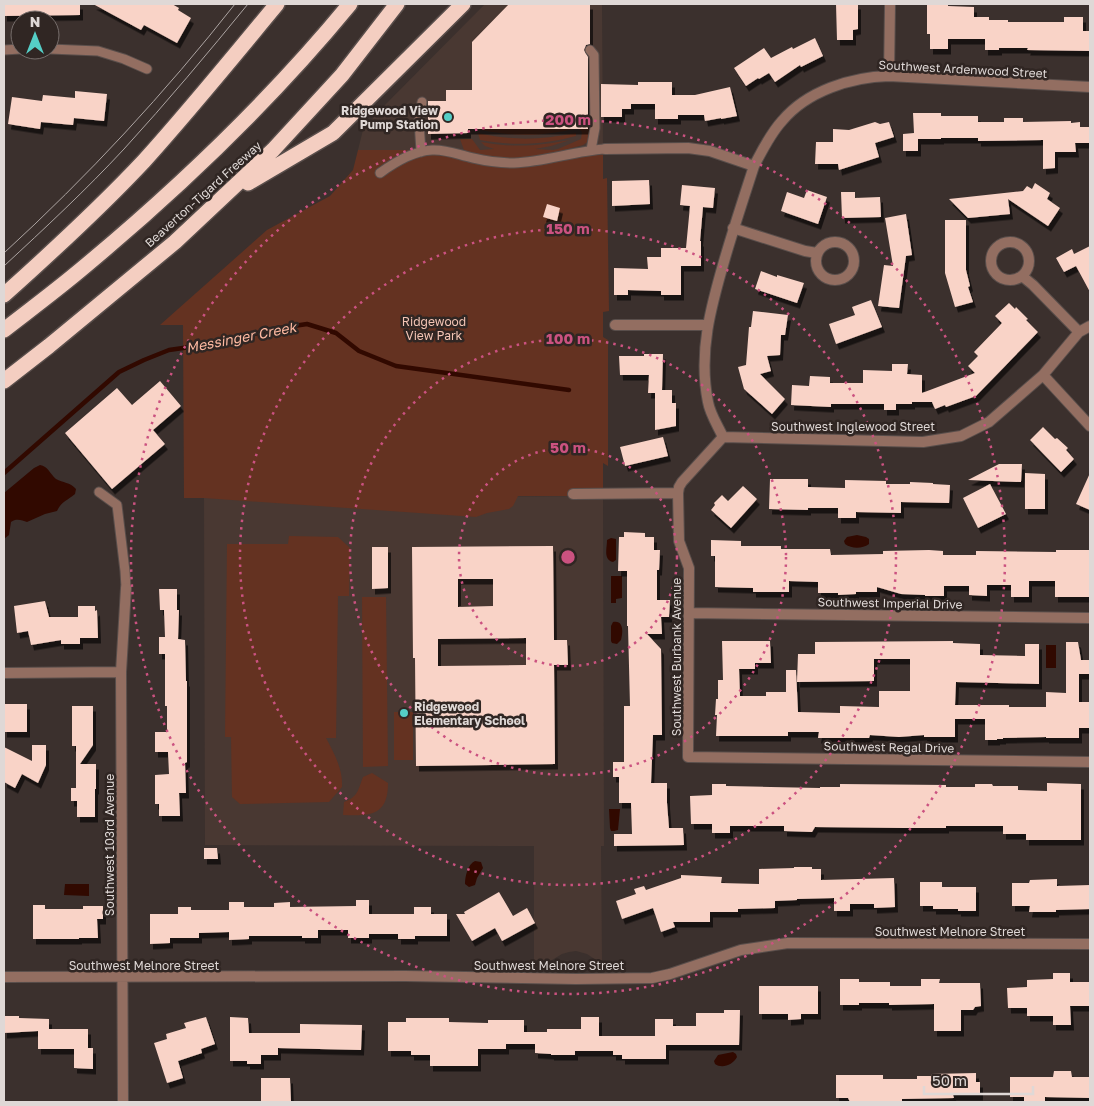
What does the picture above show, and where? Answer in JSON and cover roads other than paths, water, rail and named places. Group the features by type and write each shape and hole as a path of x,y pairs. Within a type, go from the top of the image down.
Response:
{"highway":[{"path":"4,295 74,232 143,162 206,91 276,4"},
{"name":"Beaverton-Tigard Freeway","path":"4,330 83,268 201,164 271,95 350,4"},
{"name":"Beaverton-Tigard Freeway","path":"4,381 175,242 273,150 342,75 397,4"},
{"path":"222,198 333,134 463,4"}],"street":[{"path":"889,76 890,4"},
{"name":"Southwest Ardenwood Street","path":"754,166 773,133 793,110 809,99 839,84 873,77 889,76 1090,87"},
{"path":"573,494 678,493 682,482 723,437 708,404 704,369 707,326 716,286 754,166 710,151 688,148 605,149"},
{"path":"734,228 805,251 817,253"},
{"path":"1022,276 1079,332"},
{"path":"615,325 707,326"},
{"name":"Southwest Inglewood Street","path":"723,437 923,442 961,436 989,422 1043,376 1079,332 1090,326"},
{"path":"1043,376 1090,426"},
{"name":"Southwest Burbank Avenue","path":"678,493 679,541 689,568 688,757"},
{"name":"Southwest 103rd Avenue","path":"123,1102 121,672 126,588"},
{"name":"Southwest Imperial Drive","path":"689,613 1090,618"},
{"path":"4,673 121,672"},
{"name":"Southwest Regal Drive","path":"688,757 1090,762"},
{"name":"Southwest Melnore Street","path":"4,977 406,976 576,980 652,978 670,974 741,950 788,943 1090,944"}],"lane":[{"path":"60,49 98,51 124,58 147,69"},
{"path":"590,50 594,55 595,128 591,150"},
{"path":"421,152 419,121 422,102"},
{"path":"380,173 392,164 405,158 431,150 442,150 486,161 516,163 605,149"},
{"path":"100,492 116,504 126,588"}],"waterway":[{"name":"Messinger Creek","path":"4,473 119,372 169,350 218,343 274,329 307,324 336,333 359,351 396,366 569,390"}],"tram line":[{"path":"4,253 66,194 125,133 181,70 235,4"},
{"path":"4,266 80,194 124,149 248,4"}],"place":[{"name":"Ridgewood View Pump Station","path":"448,117"},
{"name":"Ridgewood Elementary School","path":"404,713"}],"park label":[{"name":"Ridgewood View Park","path":"434,328"}]}
